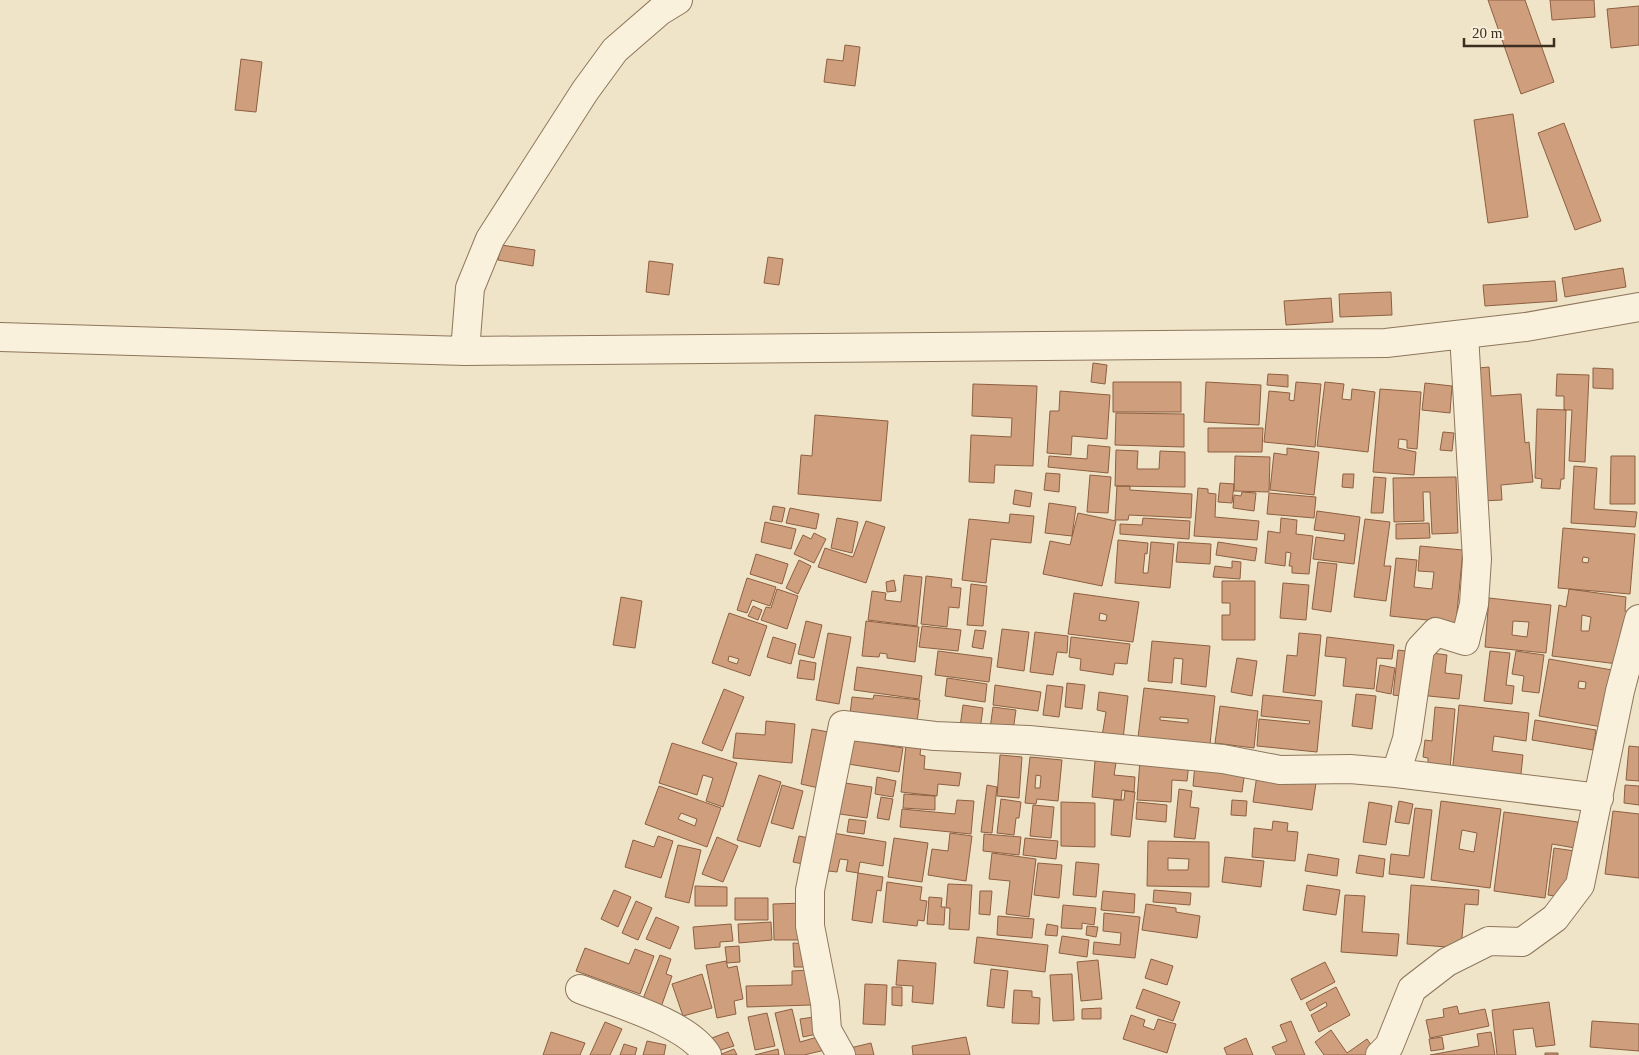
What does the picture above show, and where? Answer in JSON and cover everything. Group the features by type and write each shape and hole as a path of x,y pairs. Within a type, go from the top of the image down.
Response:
{"street":[{"path":"465,350 470,288 490,239 585,91 615,50 660,11 678,0"},
{"path":"0,337 465,350 1386,342 1526,327 1639,308"},
{"path":"1396,773 1408,739 1420,649 1436,632 1465,641 1474,604 1477,560 1464,334"},
{"path":"1380,1055 1389,1046 1412,989 1447,962 1489,941 1522,942 1555,918 1580,886 1599,798 1629,696 1639,619"},
{"path":"841,1055 827,1030 825,1003 810,926 810,890 843,725 934,736 1029,740 1223,759 1280,770 1350,769 1396,773 1599,798"},
{"path":"580,989 677,1028 703,1049 707,1055"}],"building":[{"path":"1488,0 1525,0 1554,82 1521,94"},
{"path":"1550,0 1594,0 1595,17 1552,20"},
{"path":"1639,6 1639,45 1611,48 1607,9"},
{"path":"845,45 860,47 855,86 824,82 827,59 843,61"},
{"path":"241,59 262,62 256,112 235,110"},
{"path":"1513,114 1528,217 1488,223 1474,120"},
{"path":"1564,123 1601,221 1575,230 1538,133"},
{"path":"501,245 535,250 533,266 498,260"},
{"path":"768,257 783,259 779,285 764,283"},
{"path":"649,261 673,264 669,295 646,292"},
{"path":"1623,268 1626,287 1565,297 1562,278"},
{"path":"1555,281 1557,301 1485,306 1483,285"},
{"path":"1391,292 1392,315 1340,317 1339,294"},
{"path":"1331,298 1333,322 1286,325 1284,301"},
{"path":"1093,363 1107,365 1105,384 1091,382"},
{"path":"1489,367 1491,396 1521,394 1525,443 1529,442 1533,482 1501,485 1502,500 1481,501 1468,369"},
{"path":"1593,368 1613,369 1613,389 1593,388"},
{"path":"1268,374 1288,375 1288,387 1267,385"},
{"path":"1557,374 1589,375 1585,462 1569,461 1572,410 1564,410 1564,396 1556,396"},
{"path":"1113,382 1181,382 1181,412 1113,412"},
{"path":"1206,382 1261,385 1259,425 1204,422"},
{"path":"1296,382 1321,384 1315,447 1264,442 1269,391 1290,393 1289,400 1294,401"},
{"path":"1325,382 1344,384 1342,399 1351,400 1352,389 1375,392 1368,452 1317,446"},
{"path":"1425,383 1452,386 1450,413 1422,410"},
{"path":"973,384 1037,386 1033,466 995,465 994,483 969,482 971,435 1011,437 1012,418 972,416"},
{"path":"1380,389 1421,392 1417,449 1407,448 1407,440 1399,439 1398,448 1416,452 1414,475 1373,472"},
{"path":"1060,391 1110,395 1107,439 1072,436 1071,455 1047,453 1050,411 1059,411"},
{"path":"1537,409 1566,410 1564,479 1561,479 1560,489 1541,488 1542,479 1535,478"},
{"path":"1116,413 1184,414 1184,447 1115,445"},
{"path":"815,415 888,421 881,501 798,494 801,455 812,456"},
{"path":"1208,428 1263,428 1262,452 1208,452"},
{"path":"1443,432 1454,433 1452,451 1440,450"},
{"path":"1088,445 1110,447 1108,473 1048,467 1049,456 1087,459"},
{"path":"1287,448 1319,452 1314,495 1270,490 1274,453 1287,455"},
{"path":"1116,450 1138,451 1137,469 1159,469 1160,451 1185,452 1185,487 1115,486"},
{"path":"1235,456 1270,457 1269,492 1234,491"},
{"path":"1611,456 1635,456 1635,504 1610,504"},
{"path":"1574,466 1597,468 1594,509 1637,512 1635,527 1571,523"},
{"path":"1046,473 1060,474 1059,492 1044,490"},
{"path":"1343,474 1354,474 1353,488 1342,487"},
{"path":"1090,475 1111,477 1108,513 1087,512"},
{"path":"1374,477 1386,478 1383,513 1371,513"},
{"path":"1456,477 1458,533 1432,534 1430,492 1423,492 1424,521 1394,522 1393,478"},
{"path":"1220,483 1234,484 1232,503 1218,502"},
{"path":"1117,486 1130,486 1130,490 1192,494 1191,518 1129,515 1128,520 1115,520"},
{"path":"1198,488 1208,489 1208,493 1216,494 1215,517 1259,521 1257,540 1194,536"},
{"path":"1015,490 1032,493 1030,507 1013,504"},
{"path":"1242,492 1256,493 1254,511 1233,508 1234,495 1241,496"},
{"path":"1269,493 1316,497 1314,518 1267,514"},
{"path":"1049,503 1076,507 1072,536 1045,533"},
{"path":"773,506 785,508 782,522 770,520"},
{"path":"790,508 819,514 816,529 786,523"},
{"path":"1317,511 1360,517 1354,564 1313,559 1316,537 1344,541 1345,534 1314,530"},
{"path":"1078,513 1116,521 1102,586 1043,574 1050,541 1070,545"},
{"path":"1010,514 1034,516 1031,543 991,539 986,583 962,580 969,519 1009,523"},
{"path":"837,518 858,522 852,553 831,548"},
{"path":"1143,518 1190,521 1189,539 1120,534 1120,524 1142,525"},
{"path":"1281,518 1297,520 1296,534 1313,536 1309,574 1292,573 1292,566 1289,566 1291,553 1286,552 1285,566 1265,563 1268,531 1280,533"},
{"path":"1365,519 1390,522 1384,566 1391,566 1386,601 1354,597"},
{"path":"866,521 885,527 866,583 818,567 825,548 853,557"},
{"path":"765,522 796,529 791,549 761,542"},
{"path":"1429,523 1430,538 1396,539 1396,524"},
{"path":"1563,528 1635,534 1630,594 1558,588","holes":["1583,557 1589,558 1588,563 1582,562"]},
{"path":"814,533 826,539 814,563 794,554 803,535 811,539"},
{"path":"1118,540 1148,543 1143,573 1148,573 1151,542 1174,544 1170,588 1115,583"},
{"path":"1178,542 1211,544 1210,564 1176,562"},
{"path":"1218,542 1257,548 1255,561 1216,555"},
{"path":"1420,546 1463,550 1456,623 1390,616 1396,558 1417,560 1414,587 1432,589 1434,572 1418,571"},
{"path":"756,554 788,564 782,584 750,574"},
{"path":"799,560 811,566 798,594 786,588"},
{"path":"1232,561 1241,562 1240,579 1213,577 1215,566 1232,568"},
{"path":"1318,562 1337,564 1331,612 1312,609"},
{"path":"904,575 922,577 917,626 868,620 872,591 886,593 885,600 901,602"},
{"path":"926,576 952,579 951,587 961,588 959,608 949,607 947,627 921,624"},
{"path":"747,578 776,587 770,606 752,600 747,613 737,610"},
{"path":"894,580 896,591 887,592 886,582"},
{"path":"1222,581 1255,581 1255,640 1222,640 1222,615 1230,615 1230,603 1222,603"},
{"path":"1283,583 1309,585 1306,620 1280,618"},
{"path":"971,584 987,586 983,626 967,625"},
{"path":"777,589 798,596 787,629 761,620 766,607 771,608"},
{"path":"1569,589 1626,597 1625,611 1636,612 1618,664 1552,656 1559,605 1566,607","holes":["1582,615 1591,617 1589,631 1581,631"]},
{"path":"1074,593 1139,602 1133,642 1068,634","holes":["1100,613 1107,615 1106,621 1099,620"]},
{"path":"621,597 642,601 635,648 613,645"},
{"path":"1489,598 1551,605 1546,653 1485,647","holes":["1513,621 1529,622 1527,637 1512,635"]},
{"path":"753,606 762,610 758,620 748,616"},
{"path":"729,613 767,626 750,676 712,663","holes":["729,656 739,659 737,664 728,661"]},
{"path":"806,621 822,625 814,658 798,654"},
{"path":"866,621 919,627 915,662 887,658 887,654 880,653 879,657 862,656"},
{"path":"922,626 961,630 958,651 919,647"},
{"path":"1002,629 1029,632 1024,671 997,667"},
{"path":"975,630 986,631 983,649 972,647"},
{"path":"1035,632 1068,636 1067,653 1057,652 1053,675 1030,672"},
{"path":"828,633 851,637 839,704 816,700"},
{"path":"1299,633 1321,635 1315,696 1283,692 1287,655 1297,656"},
{"path":"773,637 796,644 791,664 767,657"},
{"path":"1071,637 1130,644 1127,664 1115,663 1113,675 1080,670 1081,659 1069,657"},
{"path":"1327,637 1394,645 1392,659 1377,658 1374,689 1343,686 1346,658 1325,656"},
{"path":"1152,641 1210,646 1206,687 1181,684 1183,659 1174,658 1172,683 1148,681"},
{"path":"1398,650 1414,652 1409,697 1393,695"},
{"path":"938,651 992,658 989,682 935,675"},
{"path":"1490,651 1510,653 1506,685 1514,686 1512,704 1484,701"},
{"path":"1516,651 1544,655 1539,693 1522,691 1524,676 1512,674"},
{"path":"1424,652 1447,655 1445,673 1462,675 1459,699 1419,695"},
{"path":"1237,658 1257,661 1252,696 1231,692"},
{"path":"1549,659 1612,670 1602,727 1539,716","holes":["1579,681 1586,682 1585,689 1578,688"]},
{"path":"800,660 816,663 814,680 797,678"},
{"path":"1380,665 1395,668 1391,694 1376,691"},
{"path":"857,667 922,676 919,699 854,690"},
{"path":"947,678 987,684 985,702 945,696"},
{"path":"1067,683 1085,685 1082,709 1065,707"},
{"path":"995,685 1041,692 1038,711 993,705"},
{"path":"1047,685 1063,687 1059,717 1043,715"},
{"path":"1144,688 1215,696 1209,754 1137,746","holes":["1160,717 1188,719 1188,723 1160,720"]},
{"path":"724,689 744,697 722,751 702,743"},
{"path":"1099,692 1128,696 1123,739 1102,736 1106,712 1097,710"},
{"path":"1356,694 1376,696 1372,729 1352,726"},
{"path":"874,695 920,700 917,722 850,714 852,697 873,699"},
{"path":"1263,695 1322,701 1317,752 1257,746 1259,719 1309,724 1310,721 1261,716"},
{"path":"963,705 983,708 980,730 960,727"},
{"path":"1459,705 1529,713 1526,741 1494,736 1492,751 1523,755 1520,783 1452,775"},
{"path":"1220,706 1258,711 1254,748 1215,743"},
{"path":"993,707 1016,710 1012,738 989,736"},
{"path":"1435,707 1455,709 1450,770 1428,768 1428,758 1423,757 1425,740 1432,741"},
{"path":"1535,720 1596,730 1593,750 1532,740"},
{"path":"766,721 795,724 792,763 733,758 736,733 765,735"},
{"path":"812,729 834,733 823,789 801,784"},
{"path":"851,740 903,748 899,772 848,764"},
{"path":"672,743 737,763 723,807 706,801 713,778 703,775 697,795 659,783"},
{"path":"906,745 921,746 920,755 925,756 924,769 961,773 959,786 938,784 937,796 901,792"},
{"path":"1629,746 1639,747 1639,781 1626,780"},
{"path":"1000,755 1022,757 1019,798 997,796"},
{"path":"1030,757 1062,760 1058,801 1037,799 1036,804 1025,803","holes":["1036,775 1041,776 1040,788 1035,788"]},
{"path":"1140,760 1189,763 1187,781 1172,780 1171,802 1137,800"},
{"path":"1095,761 1116,763 1114,775 1135,777 1134,792 1122,790 1121,800 1092,797"},
{"path":"1195,764 1245,771 1242,792 1193,786"},
{"path":"759,775 781,782 760,847 737,840"},
{"path":"1257,775 1316,783 1312,810 1253,802"},
{"path":"877,777 896,781 893,797 875,794"},
{"path":"838,782 872,787 867,818 833,813"},
{"path":"782,785 803,791 793,829 771,823"},
{"path":"987,785 997,787 992,833 981,832"},
{"path":"1625,785 1639,786 1639,805 1624,803"},
{"path":"659,786 721,808 707,847 645,824","holes":["681,813 697,819 695,826 678,819"]},
{"path":"1179,789 1192,791 1190,807 1199,808 1195,839 1174,837"},
{"path":"1125,791 1135,792 1130,837 1111,835 1114,800 1124,800"},
{"path":"904,794 935,796 935,810 903,808"},
{"path":"881,797 893,799 889,820 877,818"},
{"path":"1001,799 1021,802 1019,818 1016,818 1014,835 997,833"},
{"path":"957,800 974,801 971,834 900,827 902,809 955,814"},
{"path":"1232,800 1247,801 1246,816 1231,815"},
{"path":"1399,801 1413,804 1409,824 1395,822"},
{"path":"1441,801 1501,809 1490,888 1431,880","holes":["1462,830 1477,833 1474,852 1459,849"]},
{"path":"1061,802 1095,803 1095,847 1061,846"},
{"path":"1137,802 1167,805 1166,822 1136,819"},
{"path":"1369,802 1392,806 1386,845 1363,842"},
{"path":"1033,805 1054,807 1051,838 1030,836"},
{"path":"1415,808 1432,810 1424,878 1389,874 1391,854 1409,856"},
{"path":"1613,811 1639,814 1639,878 1605,874"},
{"path":"1504,812 1578,822 1575,848 1552,844 1545,898 1494,891"},
{"path":"849,819 866,821 864,834 847,832"},
{"path":"1273,821 1288,823 1287,831 1298,832 1295,861 1252,857 1254,828 1272,830"},
{"path":"827,832 886,842 883,866 860,862 858,873 846,871 848,860 840,859 837,872 820,870"},
{"path":"950,833 972,836 966,881 928,875 932,849 948,851"},
{"path":"984,834 1021,837 1019,855 983,851"},
{"path":"658,836 673,841 661,878 625,867 633,840 654,847"},
{"path":"799,836 814,839 808,865 793,862"},
{"path":"717,837 738,846 723,882 702,874"},
{"path":"894,838 928,843 922,882 888,877"},
{"path":"1025,838 1058,841 1056,859 1023,855"},
{"path":"1148,841 1209,842 1209,887 1147,886","holes":["1168,858 1189,859 1188,870 1168,870"]},
{"path":"678,845 701,850 689,903 665,897"},
{"path":"1554,848 1575,851 1569,898 1548,895"},
{"path":"992,853 1036,859 1029,917 1006,914 1010,881 989,879"},
{"path":"1308,854 1339,859 1337,876 1305,871"},
{"path":"1359,855 1385,859 1383,877 1356,873"},
{"path":"1225,857 1264,861 1261,887 1222,882"},
{"path":"1076,862 1099,864 1096,897 1073,895"},
{"path":"1038,863 1062,865 1059,898 1034,895"},
{"path":"858,873 883,877 881,891 877,890 872,923 852,920"},
{"path":"887,882 922,887 920,900 927,901 924,921 918,920 917,926 883,922"},
{"path":"948,884 972,885 969,930 949,929 950,908 946,908"},
{"path":"1307,885 1340,890 1336,915 1303,910"},
{"path":"1411,885 1479,890 1478,905 1465,904 1461,948 1407,944"},
{"path":"695,886 727,887 727,906 695,906"},
{"path":"614,890 631,897 618,927 601,919"},
{"path":"1154,890 1191,893 1190,905 1153,902"},
{"path":"980,891 992,891 990,915 979,914"},
{"path":"1103,891 1135,894 1134,913 1101,910"},
{"path":"1345,895 1365,896 1362,932 1399,934 1397,956 1341,952"},
{"path":"929,897 942,898 941,907 945,907 944,925 927,924"},
{"path":"735,898 768,898 768,920 735,920"},
{"path":"636,901 652,908 638,940 622,933"},
{"path":"803,903 803,940 774,940 773,904"},
{"path":"1146,904 1176,908 1176,912 1200,916 1197,938 1142,930"},
{"path":"1063,905 1096,908 1094,925 1082,923 1082,929 1061,928"},
{"path":"1104,913 1140,917 1135,958 1093,954 1094,942 1120,945 1121,933 1103,931"},
{"path":"998,916 1034,919 1032,938 997,935"},
{"path":"656,917 679,927 670,949 646,939"},
{"path":"771,922 772,940 739,943 738,924"},
{"path":"731,924 733,941 720,942 720,947 695,949 693,927"},
{"path":"1047,924 1058,926 1057,936 1045,935"},
{"path":"1087,926 1098,927 1096,937 1086,935"},
{"path":"1062,936 1089,940 1087,957 1059,953"},
{"path":"977,937 1048,945 1045,972 974,963"},
{"path":"793,943 808,944 809,967 794,967"},
{"path":"739,946 740,962 727,963 725,947"},
{"path":"585,948 629,964 635,949 654,956 640,994 576,971"},
{"path":"660,955 671,959 666,974 672,976 660,1010 641,1004"},
{"path":"1151,959 1173,966 1167,985 1145,978"},
{"path":"898,960 936,963 933,1004 912,1002 913,986 896,985"},
{"path":"1098,960 1102,999 1081,1001 1077,962"},
{"path":"726,961 728,968 737,966 743,999 734,1001 736,1014 717,1018 706,965"},
{"path":"1325,962 1335,982 1301,1000 1291,979"},
{"path":"991,969 1008,971 1004,1008 987,1006"},
{"path":"810,970 811,1005 747,1007 746,986 792,985 792,971"},
{"path":"702,974 712,1008 683,1016 672,984"},
{"path":"1072,974 1074,1020 1053,1021 1050,975"},
{"path":"865,984 887,985 885,1025 863,1024"},
{"path":"892,987 902,987 902,1006 892,1005"},
{"path":"1336,987 1350,1015 1319,1032 1311,1015 1327,1006 1326,1002 1310,1011 1306,1003"},
{"path":"1143,989 1180,1002 1173,1021 1136,1008"},
{"path":"1014,990 1032,991 1032,997 1040,998 1039,1024 1012,1023"},
{"path":"1549,1002 1555,1045 1536,1047 1533,1028 1513,1030 1516,1055 1497,1055 1492,1010"},
{"path":"1457,1006 1459,1014 1485,1009 1489,1026 1430,1038 1426,1020 1444,1017 1443,1009"},
{"path":"1101,1008 1101,1019 1082,1019 1082,1009"},
{"path":"792,1009 800,1042 821,1036 825,1050 804,1055 785,1055 775,1013"},
{"path":"767,1013 775,1046 755,1050 748,1017"},
{"path":"1131,1015 1145,1020 1143,1026 1154,1030 1158,1019 1176,1024 1167,1053 1123,1039"},
{"path":"814,1017 817,1034 803,1037 800,1019"},
{"path":"1291,1021 1305,1055 1276,1055 1272,1047 1287,1041 1280,1025"},
{"path":"1592,1021 1639,1024 1639,1051 1590,1047"},
{"path":"605,1022 622,1029 610,1055 590,1055"},
{"path":"1331,1030 1347,1053 1367,1039 1376,1052 1371,1055 1324,1055 1315,1042"},
{"path":"551,1032 585,1043 580,1055 543,1055"},
{"path":"728,1032 734,1046 714,1052 709,1039"},
{"path":"1491,1032 1495,1055 1430,1055 1479,1046 1477,1034"},
{"path":"966,1037 970,1055 913,1055 912,1046"},
{"path":"1442,1037 1444,1049 1431,1051 1429,1039"},
{"path":"1246,1038 1253,1055 1227,1055 1224,1048"},
{"path":"647,1041 666,1045 664,1055 643,1055"},
{"path":"871,1043 874,1055 852,1055 850,1048"},
{"path":"624,1044 637,1048 635,1055 620,1055"},
{"path":"734,1049 737,1055 719,1055"},
{"path":"778,1049 779,1055 755,1055"},
{"path":"1545,1053 1558,1053 1558,1055 1545,1055"}]}
